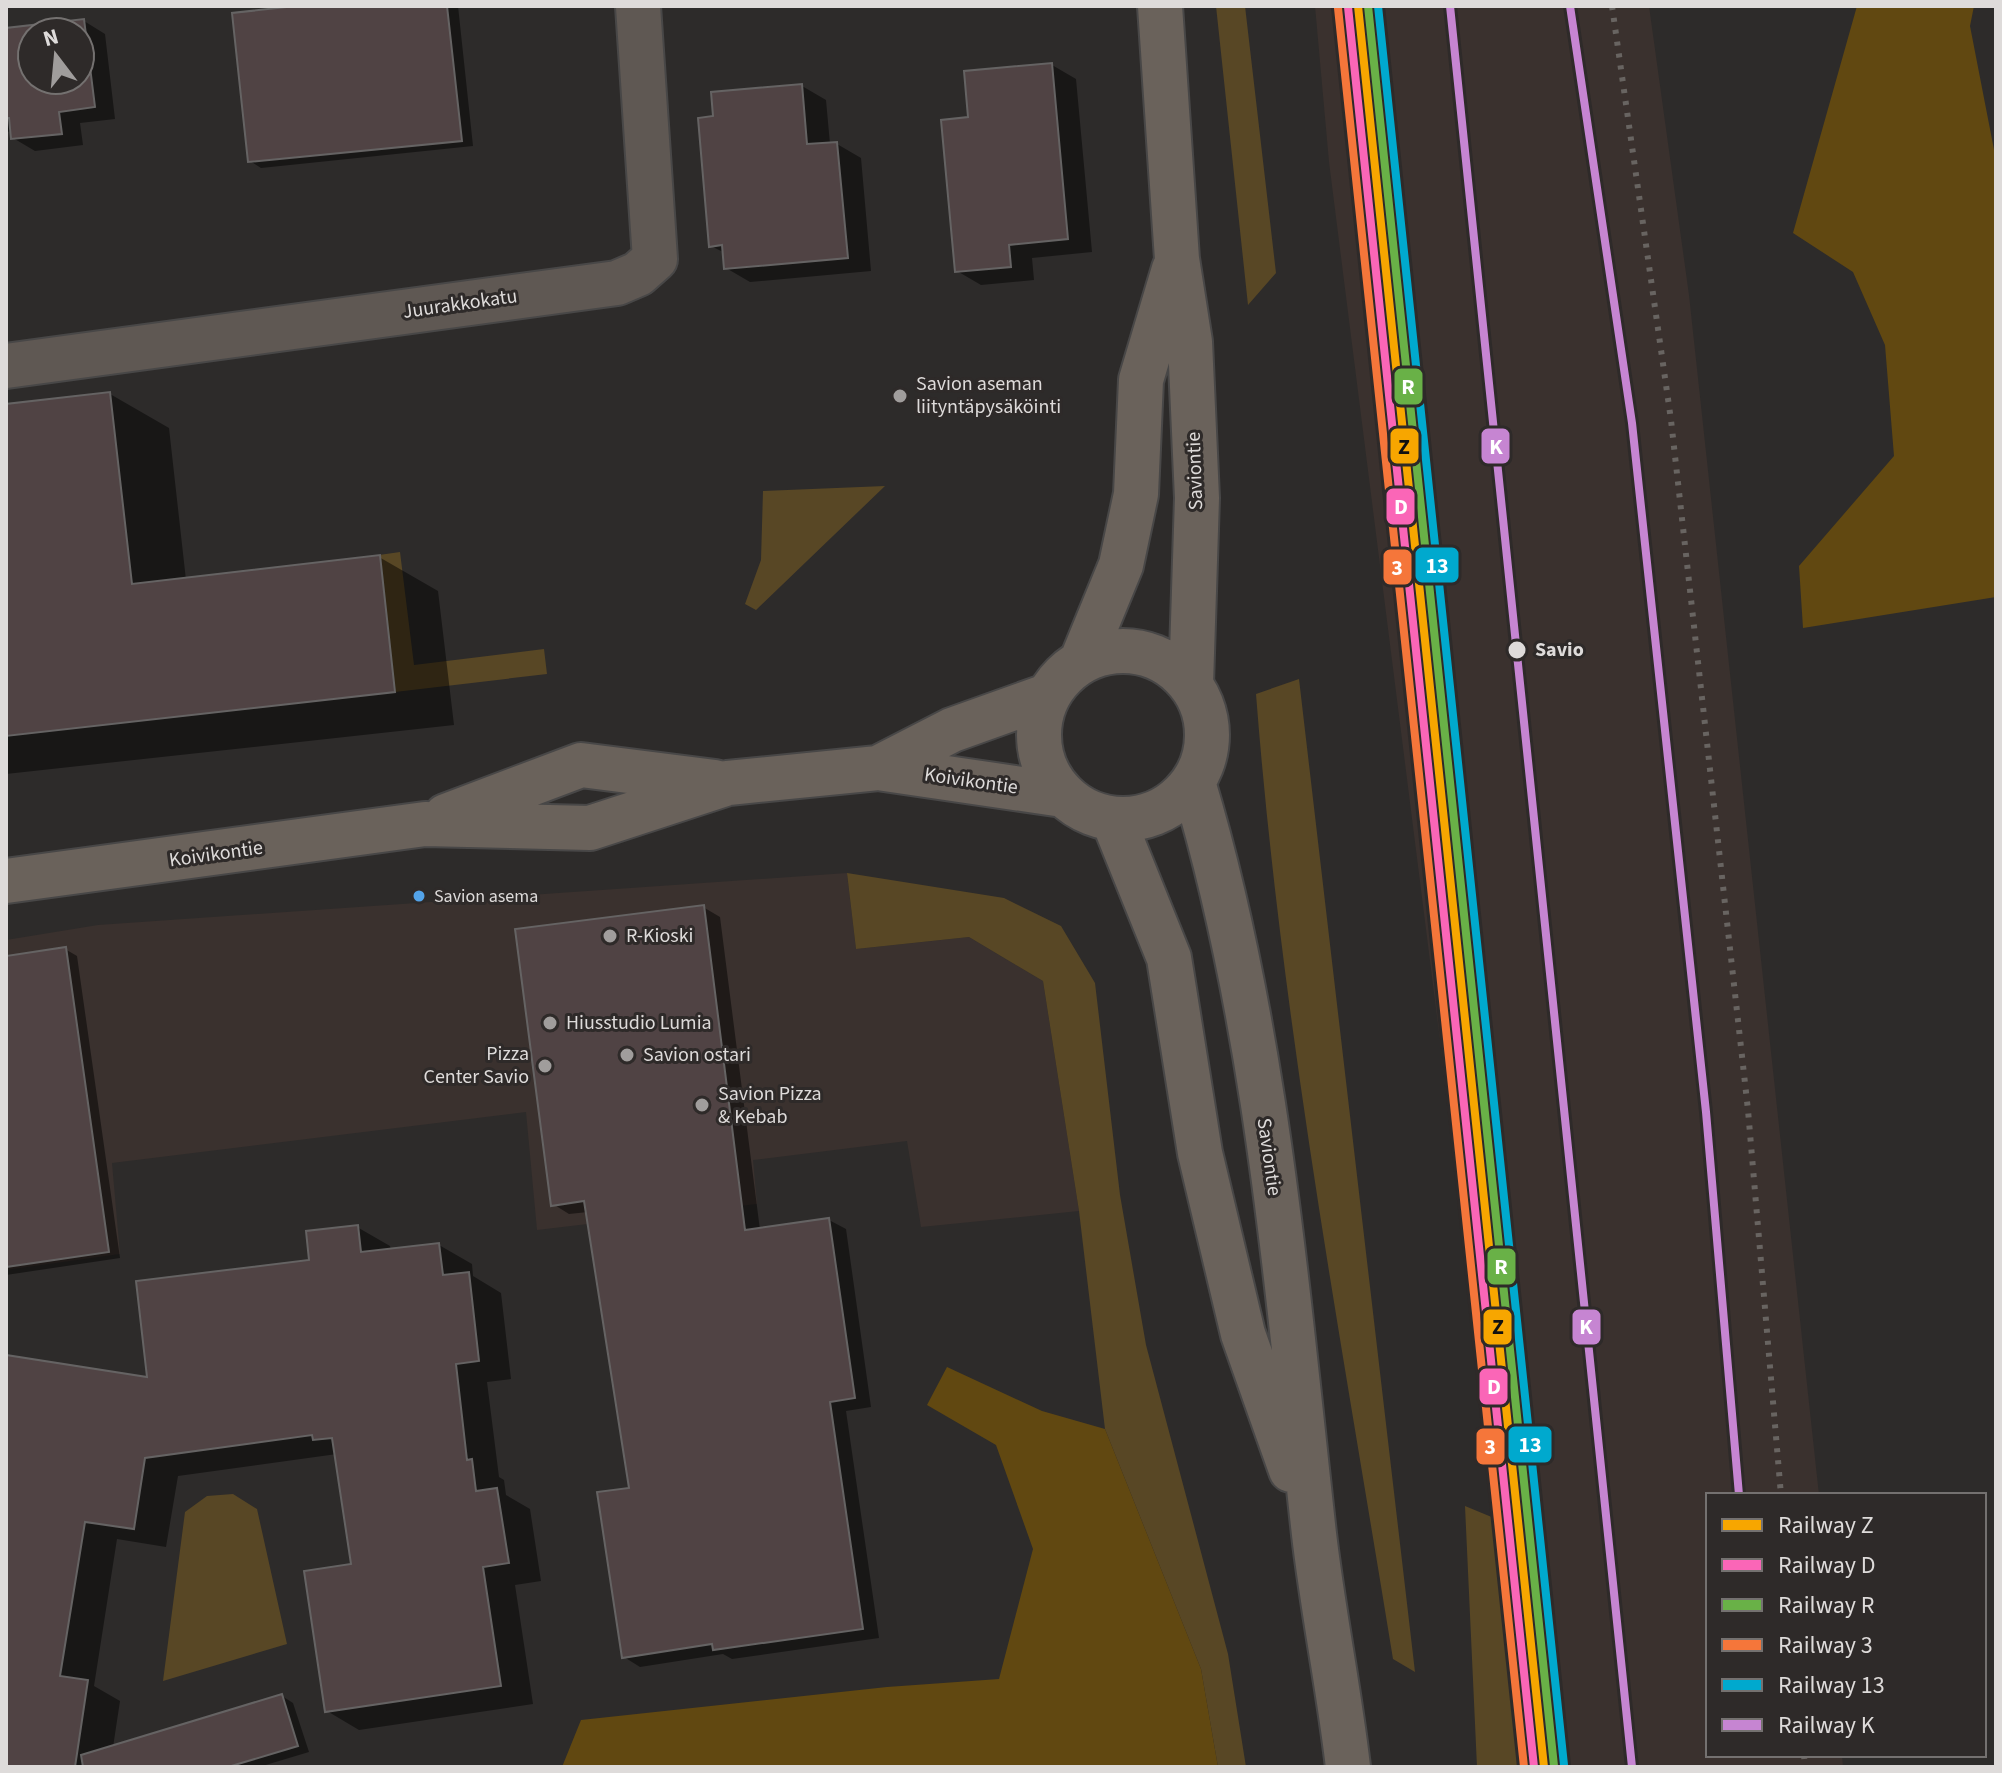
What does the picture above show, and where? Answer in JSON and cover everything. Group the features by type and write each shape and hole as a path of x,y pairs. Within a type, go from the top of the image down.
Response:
{"main road":[{"name":"Saviontie","path":"1160,6 1177,259 1190,342 1197,498 1191,684"},
{"name":"Saviontie","path":"1082,660 1121,565 1136,494 1141,380 1177,259"},
{"path":"1129,650 1153,656 1174,668 1191,684 1207,723 1203,764 1178,799 1137,819 1113,819 1078,807 1063,795 1041,758 1040,716 1047,696 1062,676 1082,660 1105,651 1129,650"},
{"name":"Koivikontie","path":"878,768 952,730 1047,696"},
{"name":"Koivikontie","path":"425,824 581,765 728,783"},
{"name":"Koivikontie","path":"6,881 425,824 590,828 728,783 878,768 1063,795"},
{"name":"Saviontie","path":"1193,782 1218,867 1264,1118 1296,1345 1314,1537 1348,1767"},
{"name":"Saviontie","path":"1113,819 1169,958 1200,1153 1239,1319 1314,1537"}],"street":[{"name":"Juurakkokatu","path":"6,366 617,283 638,274 655,259 638,6"}],"shaded area":[{"path":"1216,6 1245,6 1276,273 1248,305"},
{"path":"1315,6 1649,6 1689,295 1819,1493 1706,1493 1706,1757 1842,1757 1843,1767 1520,1767 1440,1040 1329,162"},
{"path":"1857,6 1974,6 1970,26 1996,160 1996,597 1803,628 1799,566 1894,456 1885,345 1853,272 1793,233"},
{"path":"885,486 756,610 745,604 761,560 763,491"},
{"path":"400,552 414,665 544,649 547,674 395,692 379,555"},
{"path":"1299,679 1415,1672 1393,1659 1314,1178 1281,936 1256,694"},
{"path":"847,873 856,949 969,937 1043,981 1079,1211 921,1227 907,1141 753,1160 757,1204 537,1230 526,1112 112,1163 120,1254 6,1270 6,940 98,925"},
{"path":"847,873 1004,898 1061,926 1095,983 1120,1195 1146,1345 1228,1654 1246,1767 1218,1767 1201,1669 1105,1429 1079,1211 1043,981 969,937 856,949"},
{"path":"947,1367 1042,1411 1105,1429 1201,1669 1218,1767 562,1767 581,1720 887,1687 999,1679 1033,1549 996,1445 927,1405"},
{"path":"233,1494 257,1509 287,1644 163,1681 185,1512 207,1496"},
{"path":"1465,1506 1494,1518 1520,1767 1477,1767"}],"building":[{"path":"296,6 447,6 462,141 248,162 232,13"},
{"path":"16,27 16,96 94,96 95,107 59,112 62,134 11,139 9,118 6,118 6,28"},
{"path":"1052,63 1068,239 1009,245 1011,267 955,272 941,120 968,117 964,71"},
{"path":"802,84 807,144 837,142 848,258 724,269 722,245 709,247 698,118 713,116 711,92"},
{"path":"110,392 132,584 380,555 395,692 6,736 6,404"},
{"path":"704,905 745,1230 829,1218 855,1398 830,1402 863,1629 713,1650 712,1644 622,1658 597,1492 629,1488 584,1201 551,1206 515,929"},
{"path":"66,947 109,1252 6,1267 6,956"},
{"path":"358,1225 361,1252 439,1243 443,1275 469,1272 479,1361 456,1364 467,1460 472,1459 476,1491 497,1488 509,1563 483,1567 501,1686 325,1712 304,1571 351,1564 332,1438 313,1440 312,1435 145,1458 134,1529 85,1522 60,1676 88,1680 75,1767 6,1767 6,1355 147,1377 136,1281 309,1260 306,1231"},
{"path":"282,1694 298,1746 228,1767 83,1767 81,1755"}],"railway":[{"path":"1612,6 1671,420 1748,1110 1781,1493"},
{"path":"1804,1757 1805,1767"}],"rail line":[{"name":"Z","path":"1358,6 1544,1767"},
{"name":"R","path":"1368,6 1554,1766"},
{"name":"13","path":"1378,6 1564,1765"},
{"name":"K","path":"1450,6 1632,1767"},
{"name":"K","path":"1570,6 1632,423 1706,1112 1739,1493"},
{"name":"D","path":"1348,7 1534,1767"},
{"name":"3","path":"1338,8 1524,1767"}],"place":[{"name":"Savion aseman liityntäpysäköinti","path":"900,396"},
{"name":"Savio","path":"1517,650"},
{"name":"Savion asema","path":"419,896"},
{"name":"R-Kioski","path":"610,936"},
{"name":"Hiusstudio Lumia","path":"550,1023"},
{"name":"Savion ostari","path":"627,1055"},
{"name":"Pizza Center Savio","path":"545,1066"},
{"name":"Savion Pizza & Kebab","path":"702,1105"}]}
